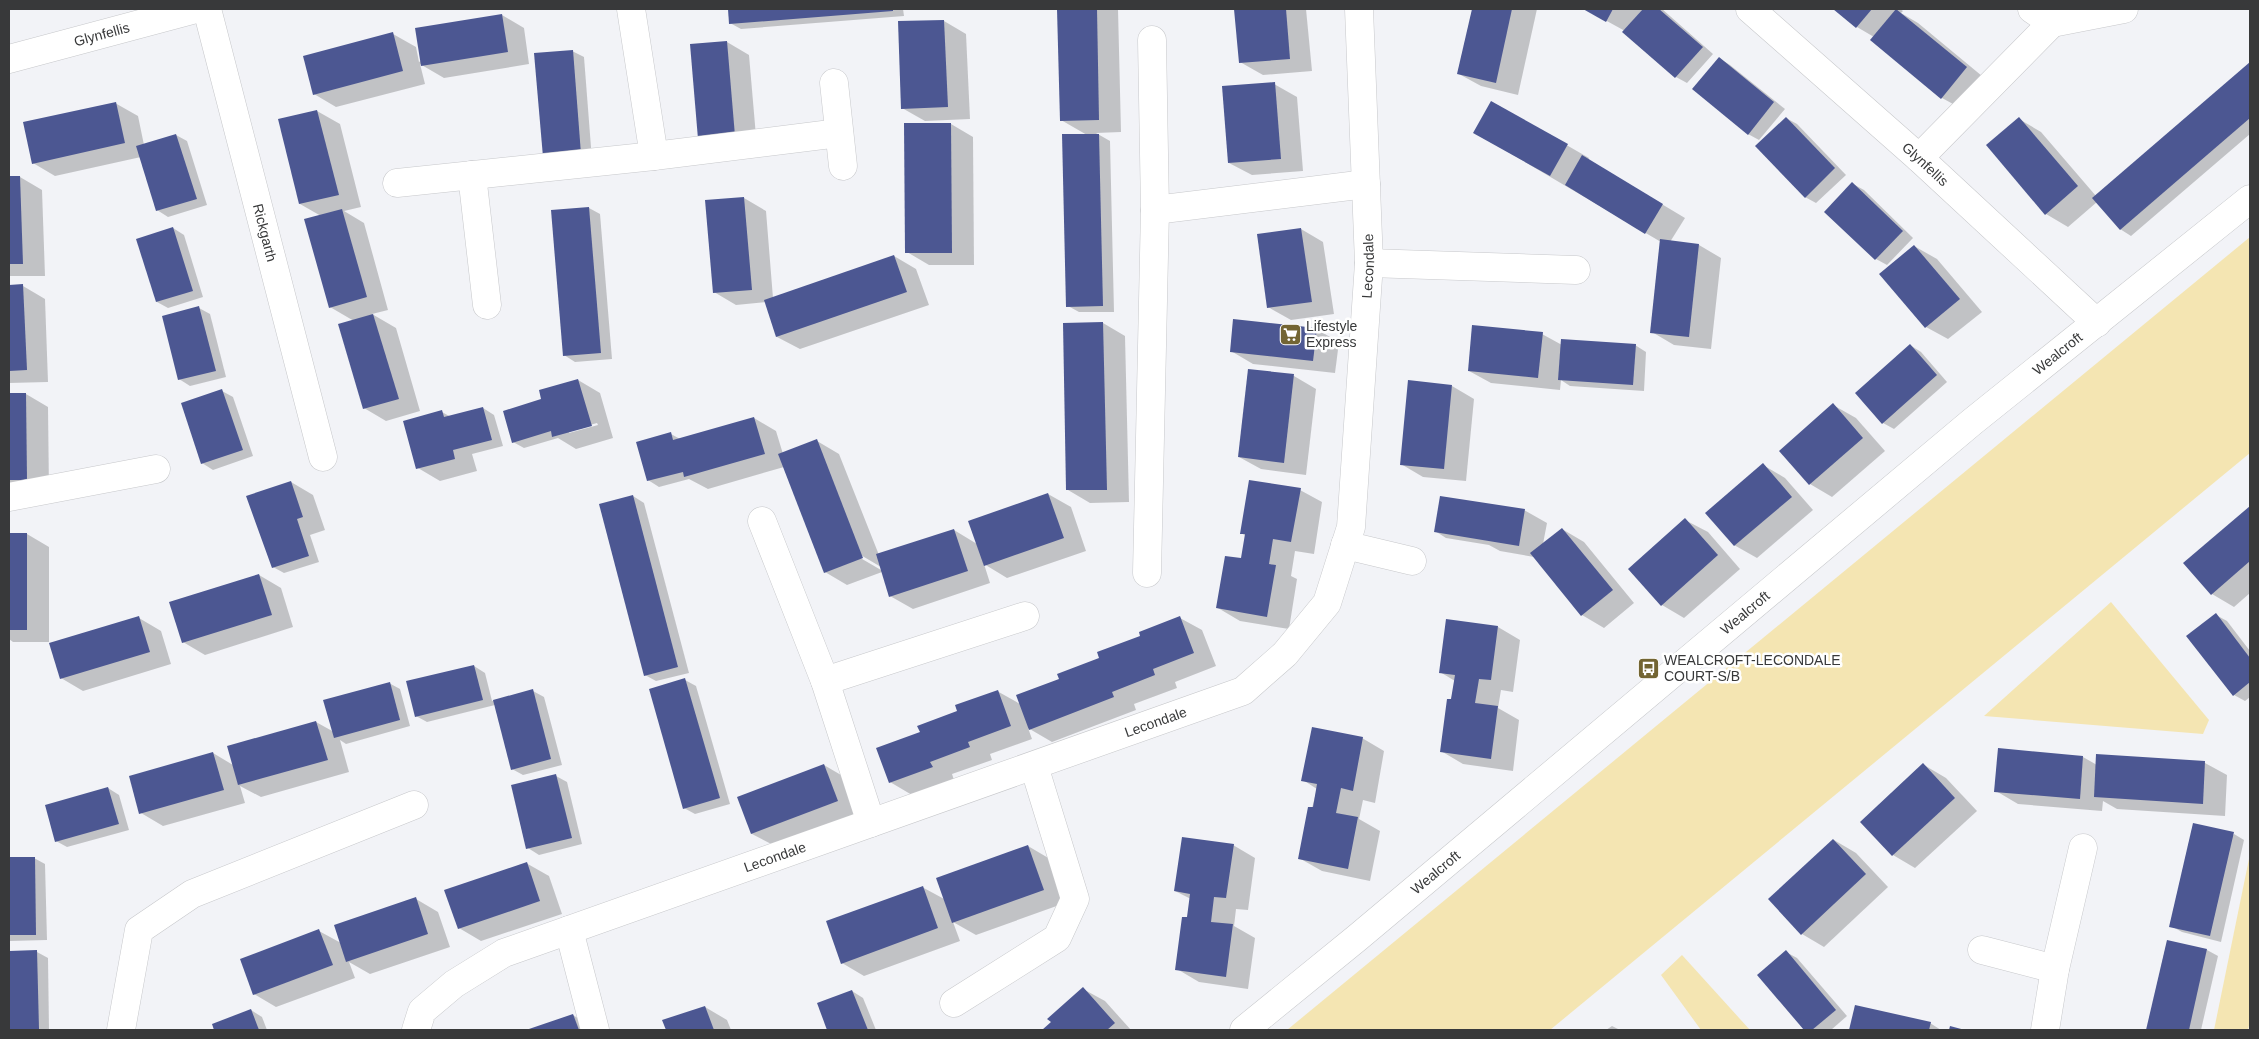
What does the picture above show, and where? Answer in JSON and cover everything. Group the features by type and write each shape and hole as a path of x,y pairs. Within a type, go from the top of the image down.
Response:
{"street":[{"name":"Glynfellis","path":"9,59 196,9"},
{"name":"Rickgarth","path":"207,9 323,456"},
{"path":"631,9 654,156"},
{"name":"Lecondale","path":"416,1030 422,1011 454,984 504,953 1243,691 1285,654 1327,603 1351,528 1369,262 1359,9"},
{"name":"Glynfellis","path":"1750,9 1919,158 2096,323"},
{"path":"1919,158 2042,16 2124,9"},
{"path":"1147,572 1155,210 1152,40"},
{"path":"834,83 843,166"},
{"path":"397,183 654,156 839,133"},
{"path":"472,175 487,306"},
{"path":"1155,210 1366,184"},
{"name":"Wealcroft","path":"1244,1030 1357,938 1957,435 2250,199"},
{"path":"1369,262 1576,270"},
{"path":"9,497 156,469"},
{"path":"762,521 825,681 872,823"},
{"path":"1345,545 1412,561"},
{"path":"825,681 1025,616"},
{"path":"954,1003 1056,938 1075,899 1034,766"},
{"path":"120,1030 138,930 192,894 414,805"},
{"path":"2045,1030 2055,969 2083,848"},
{"path":"569,930 596,1030"},
{"path":"1982,950 2055,969"}],"shaded area":[{"path":"2250,237 2250,453 1550,1030 1287,1030"},
{"path":"2111,602 2209,720 2203,734 1984,716"},
{"path":"2250,854 2250,1021 2248,1030 2214,1030"},
{"path":"1682,955 1750,1030 1701,1030 1661,975"}],"building":[{"path":"728,9 893,9 893,11 729,24"},
{"path":"1057,9 1097,9 1099,120 1060,121"},
{"path":"1234,9 1286,9 1290,59 1239,63"},
{"path":"1472,9 1512,9 1496,83 1457,74"},
{"path":"1583,9 1613,9 1606,22"},
{"path":"1643,9 1659,9 1703,47 1675,78 1622,32"},
{"path":"1833,9 1872,9 1856,28"},
{"path":"1896,9 1967,67 1941,99 1870,40"},
{"path":"502,14 508,52 421,66 415,28"},
{"path":"944,20 948,107 901,109 898,21"},
{"path":"393,32 403,71 313,95 303,56"},
{"path":"727,41 735,136 698,139 690,44"},
{"path":"573,50 581,154 543,157 534,53"},
{"path":"1719,57 1774,102 1748,135 1692,89"},
{"path":"2250,62 2250,118 2120,230 2092,198"},
{"path":"1275,82 1281,159 1228,163 1222,86"},
{"path":"1491,101 1568,144 1550,176 1473,133"},
{"path":"116,102 125,143 32,164 23,122"},
{"path":"317,110 339,195 299,204 278,119"},
{"path":"1786,117 1835,168 1805,198 1755,146"},
{"path":"2019,117 2078,186 2045,215 1986,145"},
{"path":"904,123 951,123 952,253 905,253"},
{"path":"176,134 197,199 156,211 136,146"},
{"path":"1062,134 1099,134 1103,306 1066,307"},
{"path":"1582,155 1663,204 1645,234 1565,185"},
{"path":"9,176 20,176 23,264 9,264"},
{"path":"1852,182 1903,231 1875,260 1824,212"},
{"path":"744,197 752,290 713,293 705,200"},
{"path":"589,207 601,353 563,356 551,210"},
{"path":"342,209 367,297 329,308 304,219"},
{"path":"173,227 193,291 156,302 136,239"},
{"path":"1301,228 1312,302 1267,308 1257,234"},
{"path":"1660,239 1699,244 1689,337 1650,333"},
{"path":"1914,245 1960,299 1925,328 1879,274"},
{"path":"894,255 907,292 776,337 764,300"},
{"path":"23,284 27,370 9,371 9,285"},
{"path":"199,306 216,371 178,380 162,316"},
{"path":"373,314 399,399 363,409 338,324"},
{"path":"1233,319 1317,328 1313,361 1230,352"},
{"path":"1103,322 1107,490 1066,490 1063,323"},
{"path":"1472,325 1543,332 1538,378 1468,371"},
{"path":"1561,339 1636,344 1633,385 1558,380"},
{"path":"1910,344 1937,375 1882,424 1855,393"},
{"path":"1248,369 1294,374 1284,463 1238,457"},
{"path":"578,379 592,426 552,437 551,431 512,443 503,411 541,399 539,390"},
{"path":"1408,380 1452,385 1444,469 1400,465"},
{"path":"222,389 243,450 201,464 181,403"},
{"path":"9,393 26,393 27,480 9,480"},
{"path":"1833,403 1863,438 1809,485 1779,451"},
{"path":"483,407 492,440 453,450 455,459 416,469 403,421 442,410 444,417"},
{"path":"754,417 765,454 684,477 683,472 647,481 636,442 671,432 673,440"},
{"path":"817,439 863,558 824,573 778,454"},
{"path":"1763,463 1792,497 1734,546 1705,513"},
{"path":"1249,480 1301,488 1291,542 1273,539 1269,564 1276,565 1267,617 1216,608 1225,556 1241,558 1245,534 1240,534"},
{"path":"291,481 303,517 297,519 309,556 272,568 246,496"},
{"path":"1048,493 1064,538 984,566 968,521"},
{"path":"633,495 678,667 644,676 599,504"},
{"path":"1440,496 1525,509 1519,546 1434,532"},
{"path":"2250,506 2250,561 2211,595 2183,563"},
{"path":"1685,518 1718,555 1661,606 1628,569"},
{"path":"1562,528 1613,590 1581,616 1530,553"},
{"path":"954,529 968,571 889,597 876,554"},
{"path":"9,533 27,533 27,630 9,630"},
{"path":"259,574 272,615 182,643 169,602"},
{"path":"2216,613 2250,658 2250,682 2233,696 2186,636"},
{"path":"139,616 150,652 60,679 49,643"},
{"path":"1180,616 1194,653 1153,669 1155,675 1112,692 1114,697 1029,730 1016,695 1059,679 1057,674 1099,658 1097,652 1140,636 1139,632"},
{"path":"1446,619 1498,626 1491,680 1479,679 1475,703 1498,706 1491,759 1440,752 1447,699 1451,699 1455,675 1439,673"},
{"path":"474,665 483,700 415,717 406,681"},
{"path":"685,678 720,798 683,809 649,689"},
{"path":"390,682 400,720 334,738 323,700"},
{"path":"533,689 551,759 511,770 493,700"},
{"path":"998,690 1011,726 968,742 970,747 930,762 933,767 889,783 876,748 920,732 917,726 957,711 955,705"},
{"path":"316,721 328,760 238,785 227,746"},
{"path":"1312,727 1363,737 1353,791 1341,788 1336,813 1358,817 1348,869 1298,859 1308,807 1313,807 1317,784 1301,781"},
{"path":"1998,748 2083,756 2080,799 1994,792"},
{"path":"213,752 224,790 139,814 129,776"},
{"path":"2096,754 2205,761 2203,804 2094,797"},
{"path":"1923,763 1955,798 1892,856 1860,822"},
{"path":"824,764 838,801 751,834 737,797"},
{"path":"556,774 572,838 526,849 511,785"},
{"path":"108,787 119,824 55,842 45,805"},
{"path":"2193,823 2234,832 2210,936 2169,927"},
{"path":"1182,837 1234,844 1226,898 1214,897 1211,922 1233,924 1226,977 1175,970 1182,917 1187,917 1190,894 1174,891"},
{"path":"1833,839 1866,874 1801,935 1768,899"},
{"path":"1028,845 1044,890 952,923 936,878"},
{"path":"9,857 35,857 36,935 9,935"},
{"path":"527,862 540,901 458,929 444,890"},
{"path":"923,886 938,928 841,964 826,921"},
{"path":"416,897 428,934 346,962 334,925"},
{"path":"319,929 333,965 253,995 240,959"},
{"path":"2167,940 2207,949 2189,1030 2146,1030"},
{"path":"37,950 39,1029 9,1030 9,951"},
{"path":"1786,950 1836,1010 1812,1030 1804,1030 1757,975"},
{"path":"1083,987 1115,1023 1107,1030 1042,1030 1051,1022 1047,1019"},
{"path":"852,990 868,1030 827,1030 817,1003"},
{"path":"1855,1005 1931,1022 1929,1030 1849,1030"},
{"path":"705,1006 714,1030 666,1030 662,1020"},
{"path":"251,1009 259,1030 214,1030 212,1024"},
{"path":"573,1014 579,1030 526,1030"},
{"path":"1950,1026 1965,1030 1949,1030"}],"place":[{"name":"Lifestyle Express","path":"1290,334"},
{"name":"WEALCROFT-LECONDALE COURT-S/B","path":"1648,668"}]}
